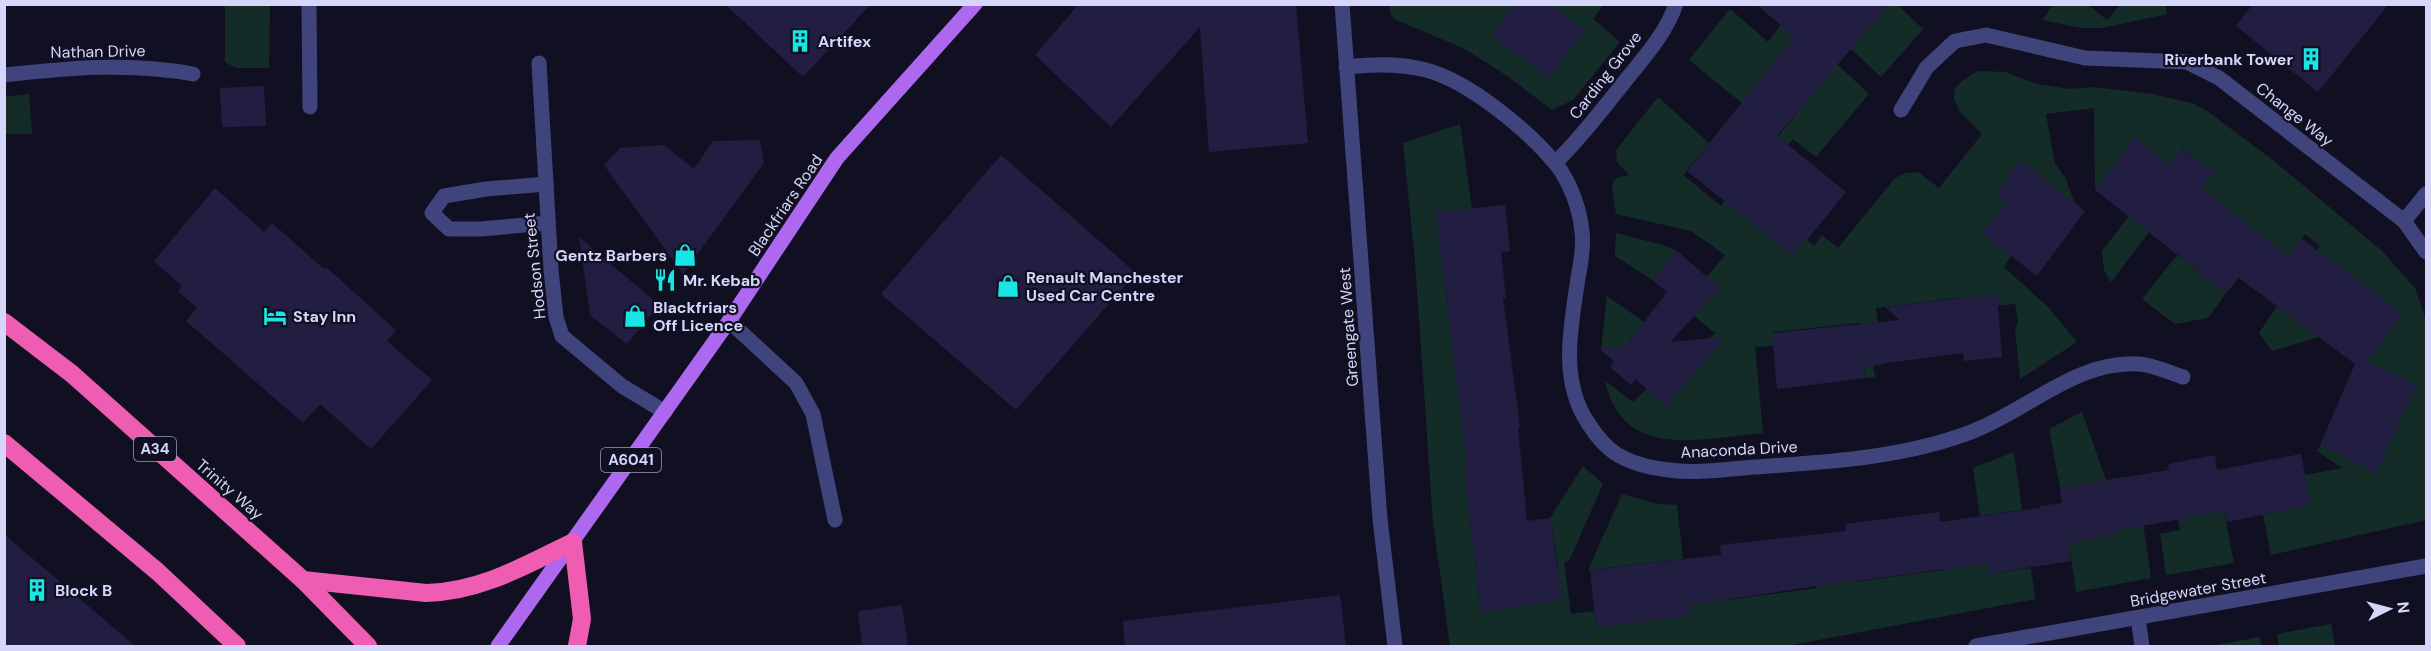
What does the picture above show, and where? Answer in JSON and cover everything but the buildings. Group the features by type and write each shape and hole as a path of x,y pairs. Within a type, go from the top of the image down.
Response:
{"highway":[{"name":"Trinity Way","path":"4,322 72,374 303,580 368,646"},
{"path":"4,443 158,572 237,646"},
{"path":"303,580 443,593 488,583 573,542 582,619 577,646"}],"main road":[{"name":"Blackfriars Road","path":"498,646 729,321 837,158 975,4"}],"street":[{"path":"309,4 310,107"},
{"name":"Greengate West","path":"1342,4 1380,519 1395,646"},
{"name":"Carding Grove","path":"1555,163 1572,147 1653,46 1676,4"},
{"name":"Change Way","path":"1900,110 1927,67 1954,41 1986,35 2085,58 2187,62 2219,78 2404,221 2427,252"},
{"name":"Hodson Street","path":"539,63 547,223 556,317 562,336 622,386 665,412"},
{"name":"Anaconda Drive","path":"1346,67 1376,63 1428,70 1467,89 1500,110 1555,163 1572,194 1583,234 1570,346 1569,367 1573,395 1581,413 1600,441 1614,452 1630,460 1671,471 1710,470 1813,463 1890,453 1971,432 2010,415 2093,370 2141,364 2183,377"},
{"name":"Nathan Drive","path":"4,75 50,69 104,67 150,67 193,74"},
{"path":"546,184 486,189 444,196 432,213 449,229 481,229 547,223"},
{"path":"2404,221 2427,195"},
{"path":"729,321 796,383 813,414 835,520"},
{"name":"Bridgewater Street","path":"1976,646 2427,566"},
{"path":"2138,618 2142,646"}],"green space":[{"path":"225,5 270,5 269,68 236,68 225,62"},
{"path":"1389,5 1513,5 1520,56 1549,78 1585,30 1548,5 1603,5 1593,19 1620,42 1573,100 1552,110 1506,75 1463,48 1394,19"},
{"path":"1796,5 1823,5 1742,103 1689,60 1730,9 1768,42"},
{"path":"1889,5 1898,5 1923,29 1881,77 1850,48"},
{"path":"2053,5 2088,5 2107,20 2120,5 2165,5 2167,14 2102,28 2081,28 2042,20"},
{"path":"1837,64 1869,94 1816,157 1793,139 1774,161 1766,234 1792,255 1806,239 1814,246 1822,235 1838,248 1895,178 1906,173 1918,172 1939,188 1982,134 1960,112 1954,99 1955,88 1978,71 2005,72 2037,84 2070,89 2094,87 2152,94 2191,103 2207,111 2274,161 2382,251 2415,288 2426,319 2426,520 2271,555 2263,515 2310,505 2305,475 2342,468 2317,451 2321,445 2376,472 2417,385 2359,358 2299,273 2320,246 2305,234 2271,280 2269,242 2202,188 2213,172 2181,148 2169,165 2135,137 2095,190 2094,108 2046,114 2055,164 2065,177 2075,204 2020,160 1997,194 2007,202 1982,233 2011,256 2004,267 2048,307 2077,342 2020,379 2015,304 1959,309 1957,298 1876,308 1883,364 1873,366 1875,377 1865,378 1860,323 1772,332 1774,346 1755,347 1763,433 1691,440 1668,439 1647,434 1629,424 1614,407 1605,381 1633,402 1647,389 1691,360 1715,333 1694,316 1707,277 1725,255 1691,231 1616,214 1612,186 1616,178 1629,175 1617,162 1616,150 1658,97 1709,143 1683,175 1721,206"},
{"path":"29,94 32,134 5,134 5,97"},
{"path":"1460,124 1472,209 1442,259 1447,306 1463,304 1480,466 1464,468 1481,612 1549,602 1558,563 1550,518 1583,466 1603,484 1569,561 1564,563 1571,614 1594,611 1596,628 1689,615 1687,593 1726,600 1817,588 1815,567 1850,563 1853,582 1945,570 1944,552 1984,548 1989,574 2031,568 2035,599 1787,646 1450,646 1433,522 1415,261 1403,143"},
{"path":"2129,216 2149,232 2111,282 2104,270 2102,251"},
{"path":"1616,233 1677,251 1652,280 1615,256"},
{"path":"2177,255 2226,293 2208,318 2175,324 2142,299"},
{"path":"2287,291 2319,337 2272,351 2259,333"},
{"path":"1607,296 1644,322 1614,361 1601,350"},
{"path":"2082,412 2106,480 2136,475 2151,578 2076,592 2069,543 2115,534 2106,481 2060,488 2049,429"},
{"path":"2014,452 2022,510 1980,516 1973,468"},
{"path":"1622,494 1657,504 1677,505 1683,559 1588,570"},
{"path":"2224,511 2234,563 2166,575 2160,534 2180,530 2178,519"},
{"path":"2331,624 2335,646 2279,646 2277,634"},
{"path":"2260,637 2261,646 2209,646"}],"place":[{"name":"Artifex","path":"800,41"},
{"name":"Riverbank Tower","path":"2311,59"},
{"name":"Gentz Barbers","path":"685,255"},
{"name":"Mr. Kebab","path":"665,280"},
{"name":"Renault Manchester Used Car Centre","path":"1008,286"},
{"name":"Stay Inn","path":"275,316"},
{"name":"Blackfriars Off Licence","path":"635,316"},
{"name":"Block B","path":"37,590"}]}
